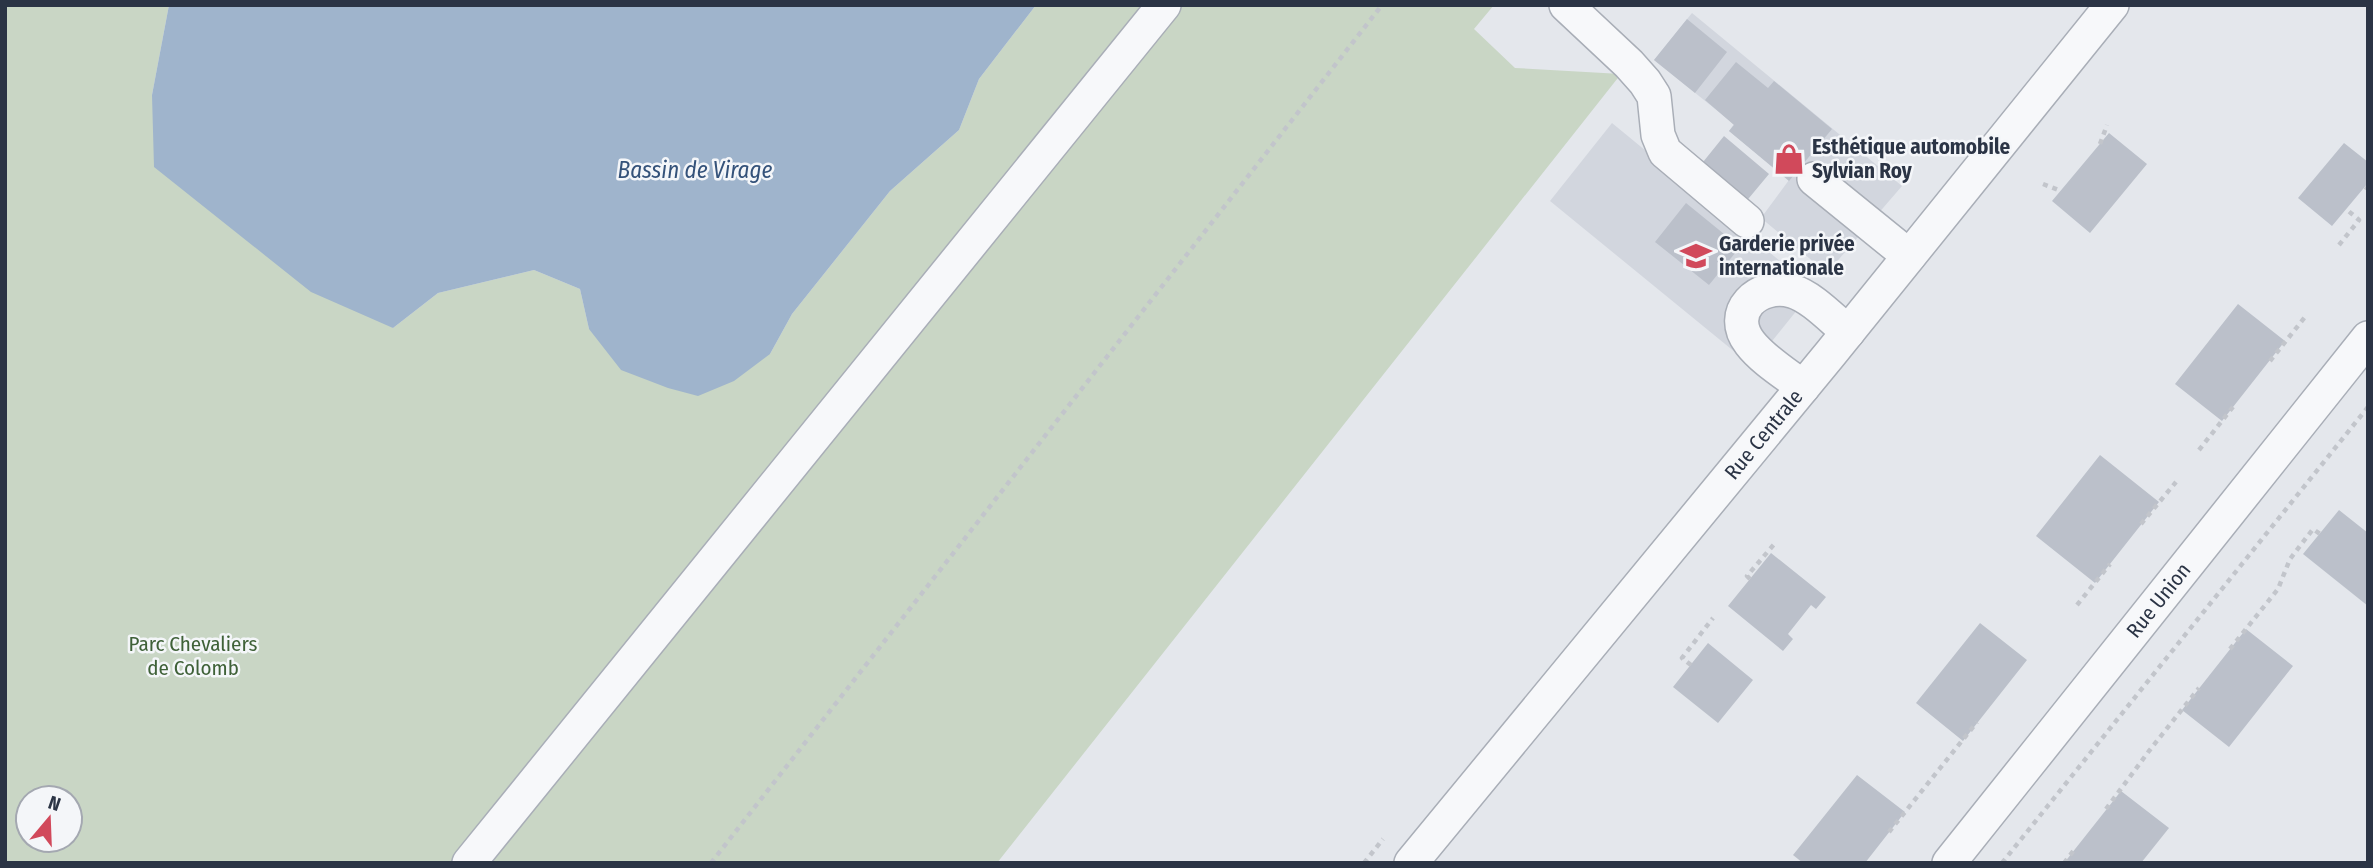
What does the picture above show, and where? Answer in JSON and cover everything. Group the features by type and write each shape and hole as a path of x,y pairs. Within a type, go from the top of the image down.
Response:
{"street":[{"path":"469,863 1164,5"},
{"path":"1566,5 1629,64 1662,85 1658,135 1665,152 1747,221"},
{"name":"Rue Centrale","path":"1411,863 1848,332 2112,5"},
{"path":"1814,179 1909,256"},
{"path":"1803,387 1750,344 1742,330 1745,309 1755,295 1776,289 1792,291 1802,295 1848,332"},
{"name":"Rue Union","path":"1949,863 2368,338"}],"path":[{"path":"711,863 1381,5"},
{"path":"2100,144 2108,125"},
{"path":"2043,184 2061,191"},
{"path":"2339,245 2359,220 2346,209"},
{"path":"2270,361 2305,317"},
{"path":"2199,450 2236,403"},
{"name":"Rue Union","path":"2001,863 2368,407"},
{"path":"2141,524 2176,482"},
{"path":"2230,649 2278,589 2290,559 2313,529 2320,534"},
{"path":"1750,579 1747,576 1776,542"},
{"path":"2077,605 2110,564"},
{"path":"1691,665 1682,658 1713,618"},
{"path":"2106,809 2199,688"},
{"path":"1889,832 1978,722"},
{"path":"2064,863 2074,850"}],"shaded area":[{"path":"1692,13 1902,186 1827,273 1761,218 1789,180 1729,131 1734,124 1654,60"},
{"name":"Garderie privée internationale","path":"1612,123 1814,289 1752,366 1550,201"}],"green space":[{"name":"Parc Chevaliers de Colomb","path":"5,5 169,5 152,95 393,328 438,293 534,270 580,289 589,329 770,354 792,314 890,191 959,130 979,79 1036,5 1494,5 1474,29 1515,68 1621,74 997,863 5,863"}],"water":[{"name":"Bassin de Virage","path":"169,5 1036,5 979,79 959,130 890,191 792,314 770,354 734,381 698,396 621,370 589,329 580,289 534,270 438,293 393,328 311,292 154,167 152,95"}],"building":[{"path":"1687,19 1727,52 1695,93 1654,60"},
{"path":"1736,62 1768,88 1774,81 1832,129 1789,181 1729,131 1734,125 1705,100"},
{"path":"2109,133 2147,164 2090,233 2052,201"},
{"path":"1724,136 1769,174 1744,204 1699,167"},
{"path":"2344,143 2368,162 2368,183 2332,226 2298,198"},
{"path":"1686,203 1740,247 1709,285 1655,242"},
{"path":"2238,304 2285,341 2222,421 2175,384"},
{"path":"2100,455 2159,502 2095,583 2036,536"},
{"path":"2339,510 2368,533 2368,606 2303,554"},
{"path":"1771,553 1826,597 1816,609 1811,605 1788,634 1793,639 1783,651 1728,606"},
{"path":"1980,623 2027,660 1963,741 1916,703"},
{"path":"2246,629 2293,666 2229,747 2182,710"},
{"path":"1708,643 1753,680 1718,723 1673,687"},
{"path":"1857,775 1905,812 1865,863 1803,863 1793,855"},
{"path":"2121,791 2169,828 2141,863 2064,863"}],"place":[{"name":"Esthétique automobile Sylvian Roy","path":"1789,159"},
{"name":"Garderie privée internationale","path":"1696,256"}]}
